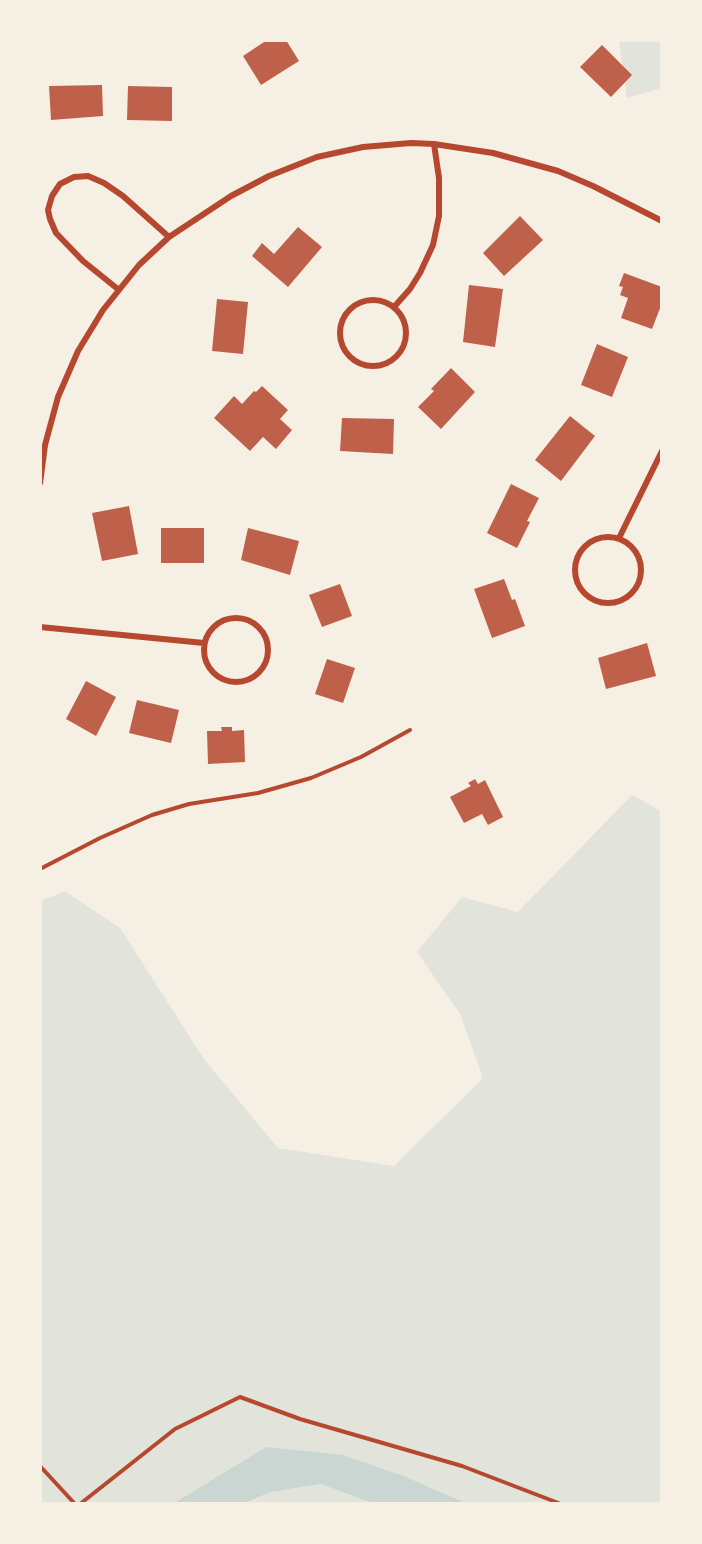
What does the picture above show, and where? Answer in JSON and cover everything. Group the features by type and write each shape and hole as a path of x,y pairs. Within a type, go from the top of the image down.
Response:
{"street":[{"path":"40,483 45,445 58,397 78,351 103,310 139,265 169,237 231,196 269,176 317,157 363,147 411,143 434,144 493,153 558,171 662,221"},
{"path":"394,307 420,273 432,245 439,216 439,178 434,144"},
{"path":"118,291 83,261 56,233 48,210 51,196 60,184 74,177 88,176 105,183 169,237"},
{"path":"380,300 394,307 403,318 406,333 403,347 394,359 380,365 366,365 352,358 343,347 340,333 343,318 352,307 366,301 380,300"},
{"path":"619,538 662,451"},
{"path":"605,537 619,538 631,545 639,556 642,569 639,583 631,595 619,602 605,603 592,599 582,590 576,577 575,564 581,551 591,542 605,537"},
{"path":"233,618 246,620 258,627 265,638 268,650 265,664 257,675 246,681 232,682 219,678 209,669 204,657 204,643 210,631 220,622 233,618"},
{"path":"40,627 204,643"}],"path":[{"path":"40,870 100,838 152,815 189,804 258,793 311,778 361,757 410,730"},
{"path":"80,1503 175,1429 240,1397 300,1419 462,1466 561,1503"},
{"path":"40,1466 75,1503"}],"shaded area":[{"path":"619,41 661,41 661,88 627,98"},
{"path":"632,795 661,811 661,1503 466,1503 406,1477 266,1447 174,1503 41,1504 41,901 65,891 120,928 204,1059 278,1148 394,1166 483,1078 460,1014 417,952 462,897 518,912"},
{"path":"266,1447 343,1455 406,1477 466,1503 372,1503 321,1484 271,1492 245,1503 174,1503"},
{"path":"321,1484 372,1503 245,1504 271,1492"}],"building":[{"path":"267,40 286,40 299,61 261,85 243,56"},
{"path":"602,45 632,75 611,97 580,67"},
{"path":"102,85 103,116 51,120 49,86"},
{"path":"128,86 172,87 172,121 127,120"},
{"path":"520,216 543,240 504,276 483,253"},
{"path":"298,227 322,247 288,287 252,256 262,243 274,254"},
{"path":"624,273 662,287 662,303 652,329 621,318 628,298 620,295 623,287 619,286"},
{"path":"469,285 503,289 495,347 463,342"},
{"path":"217,299 248,302 243,354 212,351"},
{"path":"597,344 628,357 612,397 581,385"},
{"path":"451,368 475,392 441,429 418,407 434,391 431,389"},
{"path":"262,386 288,410 280,419 292,430 276,449 263,437 250,451 214,418 234,396 242,404"},
{"path":"570,416 595,436 561,481 535,460"},
{"path":"342,418 394,419 393,454 340,451"},
{"path":"511,484 539,498 517,548 487,533"},
{"path":"129,506 138,554 102,561 92,513"},
{"path":"161,528 204,528 204,563 161,563"},
{"path":"248,528 299,541 290,575 241,560"},
{"path":"504,579 512,600 515,599 525,626 492,638 474,589"},
{"path":"340,584 352,616 322,627 309,595"},
{"path":"647,643 656,676 606,689 598,658"},
{"path":"327,659 355,668 343,703 315,694"},
{"path":"86,681 116,697 96,736 66,719"},
{"path":"137,700 179,710 171,743 129,733"},
{"path":"221,727 232,727 232,731 244,730 245,762 208,764 207,731 222,731"},
{"path":"475,779 478,784 485,780 503,817 488,825 482,814 464,823 450,797 471,786 468,783"}]}
